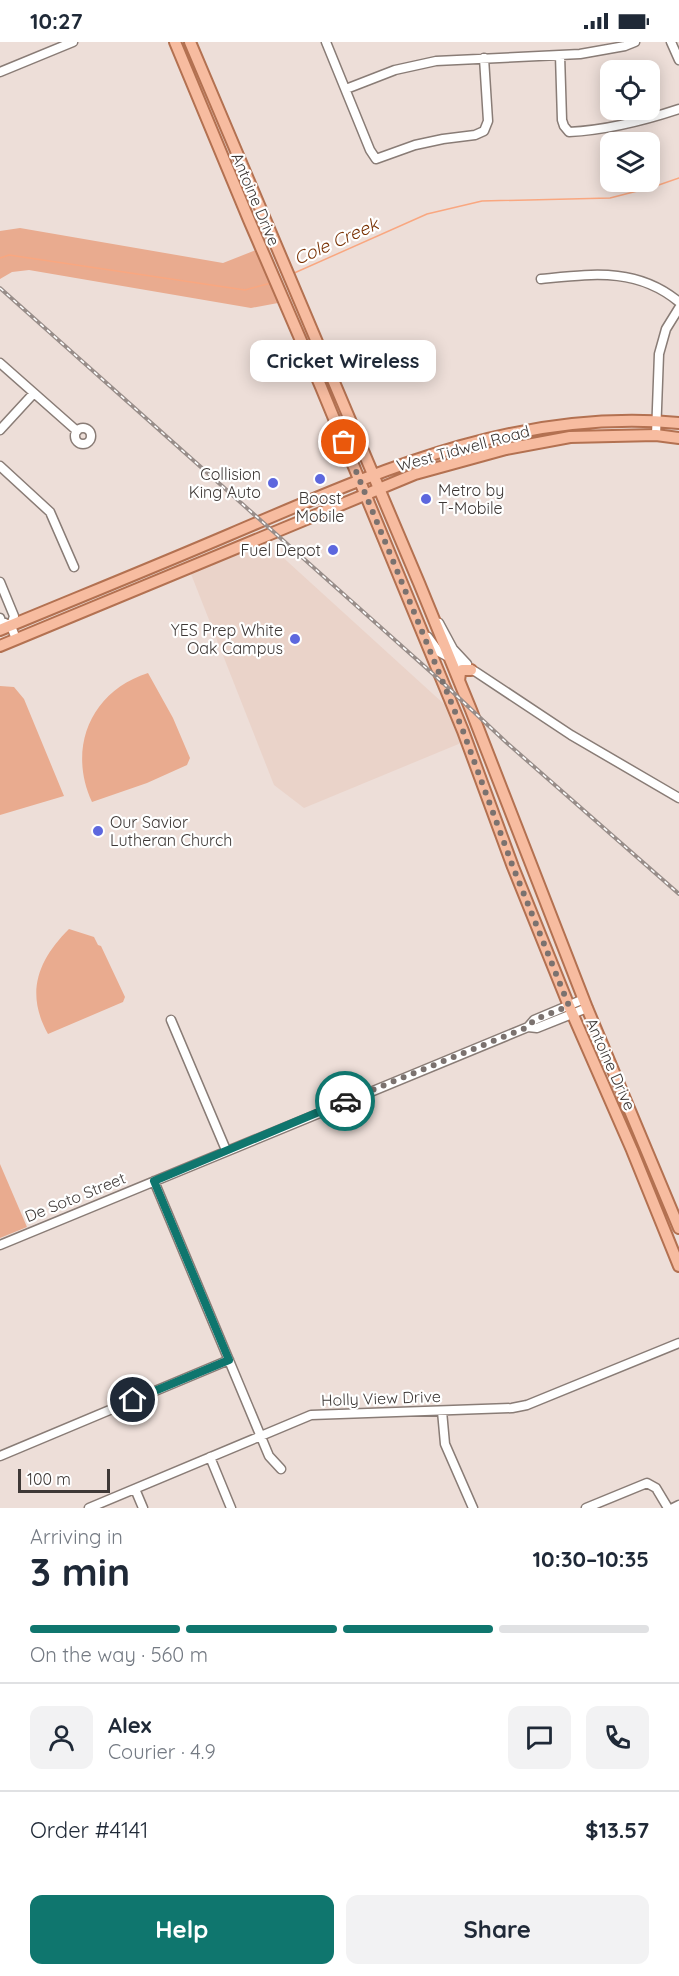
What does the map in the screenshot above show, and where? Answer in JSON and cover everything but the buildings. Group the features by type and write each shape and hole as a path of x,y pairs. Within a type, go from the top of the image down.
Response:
{"main road":[{"name":"Antoine Drive","path":"175,42 360,480 463,731 513,867 571,1010 679,1266"},
{"name":"Antoine Drive","path":"190,42 428,603 585,1004 679,1228"},
{"path":"200,102 213,97"},
{"path":"232,179 246,174"},
{"name":"West Tidwell Road","path":"0,630 373,474 421,457 482,440 569,423 657,421 679,423"},
{"name":"West Tidwell Road","path":"0,646 415,474 506,449 570,438 656,435 679,438"},
{"path":"283,512 290,526"},
{"path":"191,551 196,565"},
{"path":"403,588 419,583"},
{"path":"109,585 115,598"},
{"path":"459,682 462,670 473,671"}],"street":[{"path":"0,72 73,42"},
{"path":"326,42 376,159 416,145 475,135 484,131 488,121 484,58"},
{"path":"346,89 395,70 436,62 580,54 635,42"},
{"path":"671,42 679,60"},
{"path":"560,55 562,120 569,132 640,122 679,109"},
{"path":"541,279 609,275 636,278 665,290 679,302"},
{"path":"656,435 659,354 666,329 679,308"},
{"path":"0,363 77,431"},
{"path":"0,430 34,393"},
{"path":"569,423 570,438"},
{"path":"0,466 50,512 74,567"},
{"path":"0,582 14,616 11,626 16,639"},
{"path":"428,603 453,649 473,671"},
{"path":"0,618 1,621 11,626"},
{"path":"417,622 439,652 473,671 571,735 679,798"},
{"name":"De Soto Street","path":"0,1245 528,1027 534,1020 585,1004"},
{"path":"171,1020 226,1150"},
{"path":"154,1181 269,1456 281,1469"},
{"name":"Holly View Drive","path":"89,1508 311,1415 502,1410 527,1405 679,1342"},
{"path":"0,1456 229,1360"},
{"path":"442,1411 445,1444 473,1508"},
{"path":"210,1457 231,1508"},
{"path":"586,1508 647,1483 656,1488 668,1508"},
{"path":"135,1489 142,1508"},
{"path":"673,1508 679,1505"}],"shaded area":[{"path":"20,228 223,263 256,250 278,303 251,308 29,270 12,272 0,279 0,231"},
{"name":"YES Prep White Oak Campus","path":"266,542 444,704 461,743 304,808 274,785 191,574"},
{"path":"148,673 173,718 190,758 187,765 147,783 92,802 85,782 82,762 89,724 99,707 112,693 128,681"},
{"path":"0,686 14,687 24,699 64,796 0,815"},
{"path":"69,929 94,937 101,946 125,997 123,1002 48,1034 37,1005 38,978 49,953"},
{"path":"0,1164 27,1227 0,1238"}],"waterway":[{"name":"Cole Creek","path":"292,274 427,214 482,201 610,198 679,178"},
{"name":"Cole Creek","path":"0,258 9,255 245,290 271,283"}],"railway":[{"path":"0,288 442,682 507,743 679,894"}],"way so far":[{"path":"344,442 463,731 513,867 569,1006 534,1020 528,1027 345,1101"}],"place":[{"name":"Cricket Wireless","path":"344,442"},
{"name":"Boost Mobile","path":"320,479"},
{"name":"Collision King Auto","path":"273,483"},
{"name":"Metro by T-Mobile","path":"426,499"},
{"name":"Fuel Depot","path":"333,550"},
{"name":"YES Prep White Oak Campus","path":"295,639"},
{"name":"Our Savior Lutheran Church","path":"98,831"}],"route":[{"path":"133,1400 229,1360 154,1181 345,1101"}]}
